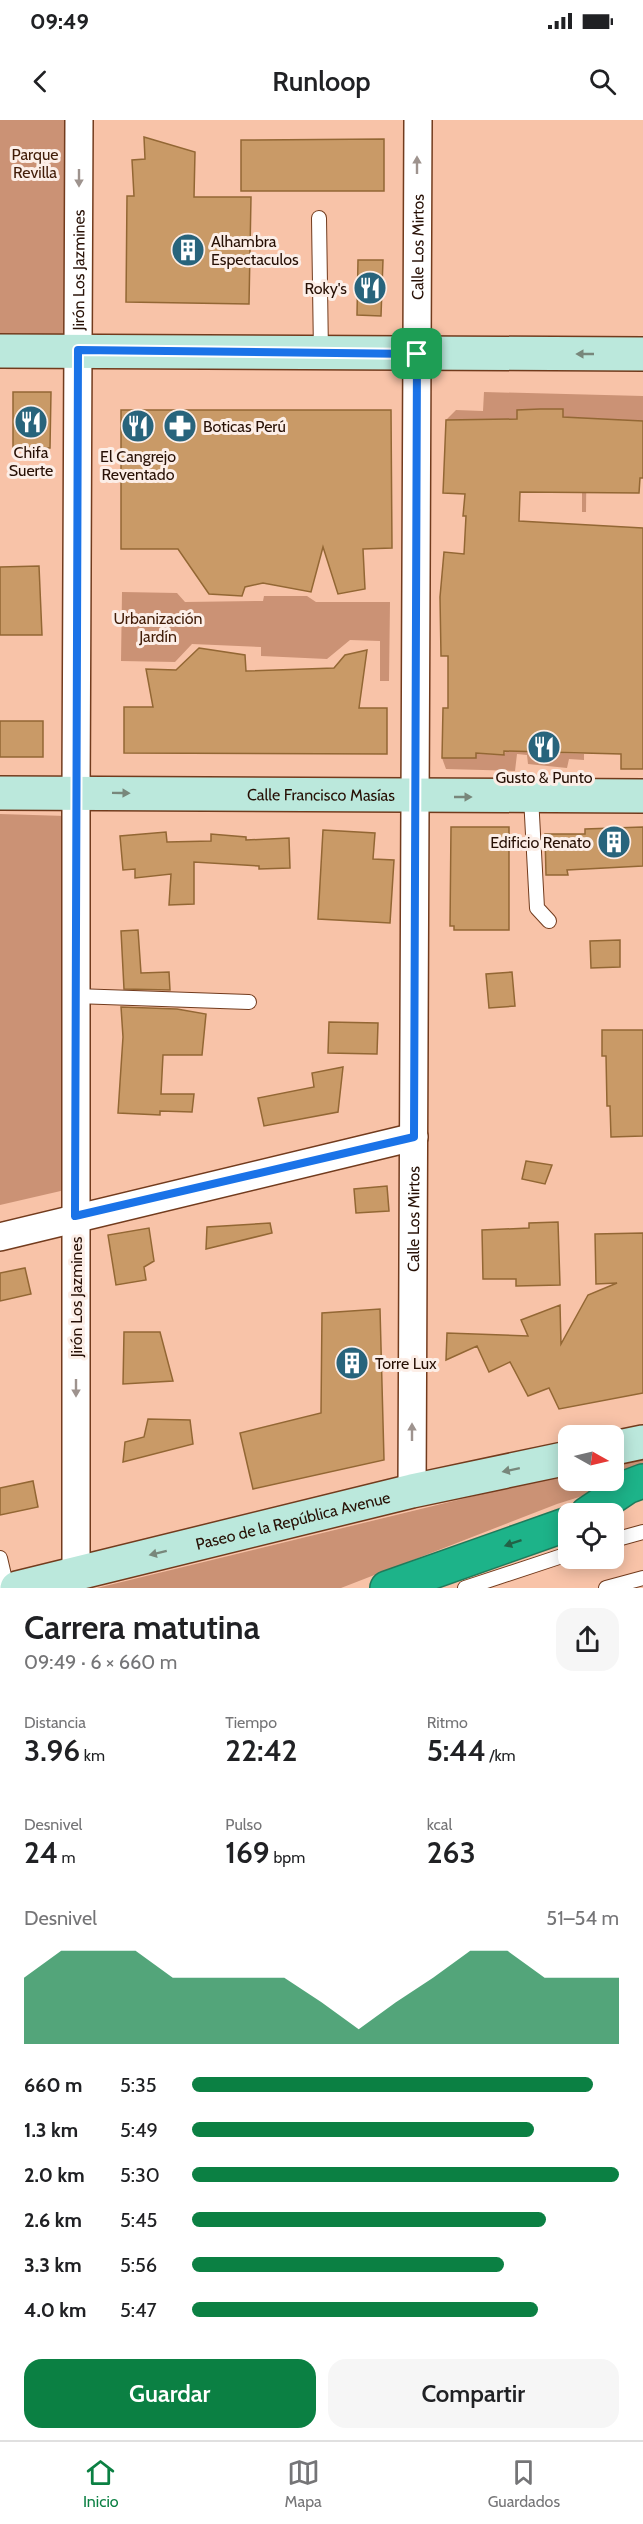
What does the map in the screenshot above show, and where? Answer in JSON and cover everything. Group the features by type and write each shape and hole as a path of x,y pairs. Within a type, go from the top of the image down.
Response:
{"highway":[{"path":"603,1503 627,1486 643,1481"},
{"path":"624,1509 643,1504"},
{"path":"387,1588 558,1528"}],"street":[{"name":"Jirón Los Jazmines","path":"76,1574 75,996 80,120"},
{"name":"Calle Los Mirtos","path":"412,1491 418,120"},
{"path":"0,351 643,354"},
{"name":"Calle Francisco Masías","path":"0,793 415,797 643,796"},
{"path":"0,1236 58,1224 75,1216 414,1137"},
{"path":"624,1446 643,1442"},
{"name":"Paseo de la República Avenue","path":"17,1588 412,1491 558,1460"}],"lane":[{"path":"320,218 321,353"},
{"path":"531,797 537,908 549,921"},
{"path":"75,996 249,1002"},
{"path":"624,1538 643,1533"},
{"path":"465,1588 558,1557"},
{"path":"0,1558 8,1588"},
{"path":"606,1588 643,1578"}],"green space":[{"name":"Parque Revilla","path":"0,120 71,120 68,335 0,333"},
{"path":"484,392 643,396 643,421 587,419 586,512 582,512 582,453 563,420 563,409 540,409 518,424 503,419 446,420 456,410 483,411"},
{"name":"Urbanización Jardín","path":"122,592 177,593 185,602 263,601 264,596 307,596 316,602 390,602 389,681 380,681 380,641 350,640 327,659 261,656 261,647 192,644 175,662 121,661"},
{"path":"476,741 489,754 504,755 506,751 584,754 584,760 569,759 567,768 528,764 527,755 517,754 515,771 446,769 442,758 475,758"},
{"path":"0,814 66,816 65,1190 0,1205"},
{"path":"643,1455 643,1477 624,1483 624,1460"},
{"path":"558,1475 558,1491 598,1491 558,1503 341,1588 97,1588"}],"building":[{"name":"Alhambra Espectaculos","path":"144,137 195,152 194,197 251,197 249,304 126,302 127,196 134,196 132,160 145,159"},
{"path":"384,139 384,191 241,191 241,140"},
{"name":"Roky's","path":"358,260 383,260 381,316 357,315"},
{"name":"Chifa Suerte","path":"13,392 51,392 50,448 13,447"},
{"path":"563,409 563,417 643,421 643,478 640,478 639,493 520,492 519,521 643,528 643,769 621,769 621,754 504,751 504,755 476,753 476,758 442,758 443,708 448,708 448,656 441,656 440,597 444,552 464,554 466,516 463,516 465,494 443,493 446,420 517,419 517,410"},
{"path":"121,410 391,410 392,548 363,549 365,589 338,594 323,547 311,592 263,583 245,587 242,596 209,594 178,549 121,549"},
{"path":"39,566 42,635 0,635 0,567"},
{"path":"199,648 245,655 246,671 334,668 345,655 367,650 359,708 387,708 387,754 124,753 124,707 153,707 146,669 176,670"},
{"path":"0,721 43,721 43,757 0,757"},
{"path":"451,827 509,827 509,930 454,930 454,926 450,926"},
{"path":"643,827 643,866 567,870 568,875 546,875 545,834 585,834 585,829"},
{"path":"323,830 375,833 373,859 394,860 390,923 318,919"},
{"path":"166,832 167,842 211,841 211,834 246,837 246,840 289,838 290,868 259,869 259,866 194,862 194,904 169,905 171,874 135,878 135,869 123,870 120,836"},
{"path":"138,930 141,973 169,972 170,990 124,989 121,931"},
{"path":"620,940 620,967 591,968 590,941"},
{"path":"512,972 515,1006 489,1008 486,974"},
{"path":"121,1007 177,1009 206,1014 202,1055 163,1055 161,1094 194,1094 192,1112 160,1111 160,1115 118,1113 123,1037"},
{"path":"329,1022 378,1023 377,1054 328,1053"},
{"path":"602,1030 643,1030 643,1136 611,1137 610,1106 607,1106 606,1056 602,1056"},
{"path":"343,1067 338,1112 264,1126 258,1098 314,1087 312,1073"},
{"path":"526,1161 552,1165 545,1184 522,1179"},
{"path":"387,1186 389,1211 356,1213 354,1189"},
{"path":"558,1222 560,1285 516,1286 516,1279 483,1279 482,1230 529,1228 529,1223"},
{"path":"270,1223 272,1233 206,1249 207,1227"},
{"path":"149,1228 154,1261 144,1267 146,1280 116,1285 108,1235"},
{"path":"643,1233 643,1393 559,1409 549,1388 528,1396 510,1362 489,1372 477,1346 446,1360 447,1333 528,1336 521,1320 560,1305 561,1344 588,1295 617,1283 596,1284 595,1234"},
{"path":"25,1268 31,1294 0,1301 0,1273"},
{"name":"Torre Lux","path":"380,1309 384,1460 253,1489 240,1433 321,1413 322,1313"},
{"path":"124,1332 160,1332 173,1381 123,1384"},
{"path":"148,1419 190,1420 193,1444 123,1462 125,1442 144,1437"},
{"path":"33,1481 38,1507 0,1515 0,1488"}],"place":[{"name":"Alhambra Espectaculos","path":"188,250"},
{"name":"Roky's","path":"370,288"},
{"name":"Chifa Suerte","path":"31,422"},
{"name":"El Cangrejo Reventado","path":"138,426"},
{"name":"Boticas Perú","path":"180,426"},
{"name":"Gusto & Punto","path":"544,747"},
{"name":"Edificio Renato","path":"614,842"},
{"name":"Torre Lux","path":"352,1363"}],"route":[{"path":"78,350 417,354 414,1137 75,1216 78,350"}]}
